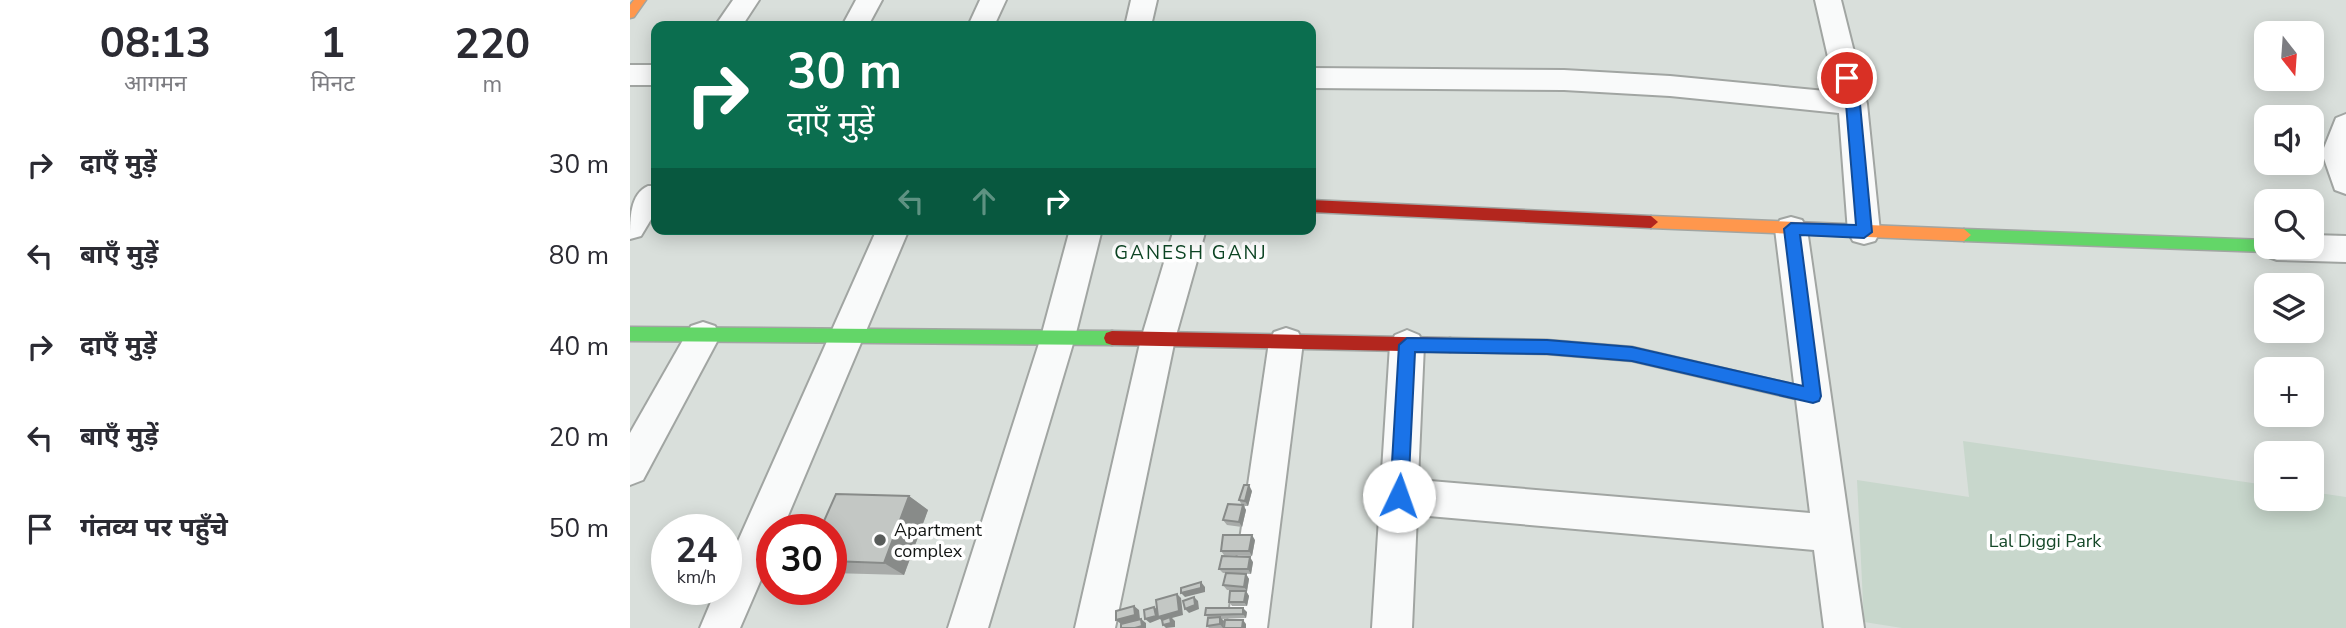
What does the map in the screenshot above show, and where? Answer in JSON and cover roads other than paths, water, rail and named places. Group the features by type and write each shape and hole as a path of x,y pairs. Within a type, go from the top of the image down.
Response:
{"street":[{"path":"630,14 640,0"},
{"path":"731,21 746,0"},
{"path":"858,21 869,0"},
{"path":"983,21 993,0"},
{"path":"1139,21 1143,0"},
{"path":"1828,0 1853,104 1864,232"},
{"path":"630,75 651,75"},
{"path":"1316,78 1564,80 1670,86 1853,104"},
{"path":"2346,125 2337,153 2346,182"},
{"path":"630,226 648,198 651,198"},
{"path":"1316,206 1791,229 2254,246"},
{"path":"1791,229 1844,628"},
{"path":"720,628 890,235"},
{"path":"968,628 1058,337 1084,235"},
{"path":"1095,628 1158,339 1188,235"},
{"path":"2324,248 2346,249"},
{"path":"630,334 1058,337 1547,347 1632,354 1813,396"},
{"path":"630,468 703,336"},
{"path":"1247,628 1286,342"},
{"path":"1392,628 1407,345"},
{"path":"1399,496 1831,533"}],"place":[{"name":"Apartment complex","path":"880,540"}],"district":[{"name":"GANESH GANJ","path":"1191,252"}],"park label":[{"name":"Lal Diggi Park","path":"2045,541"}]}
